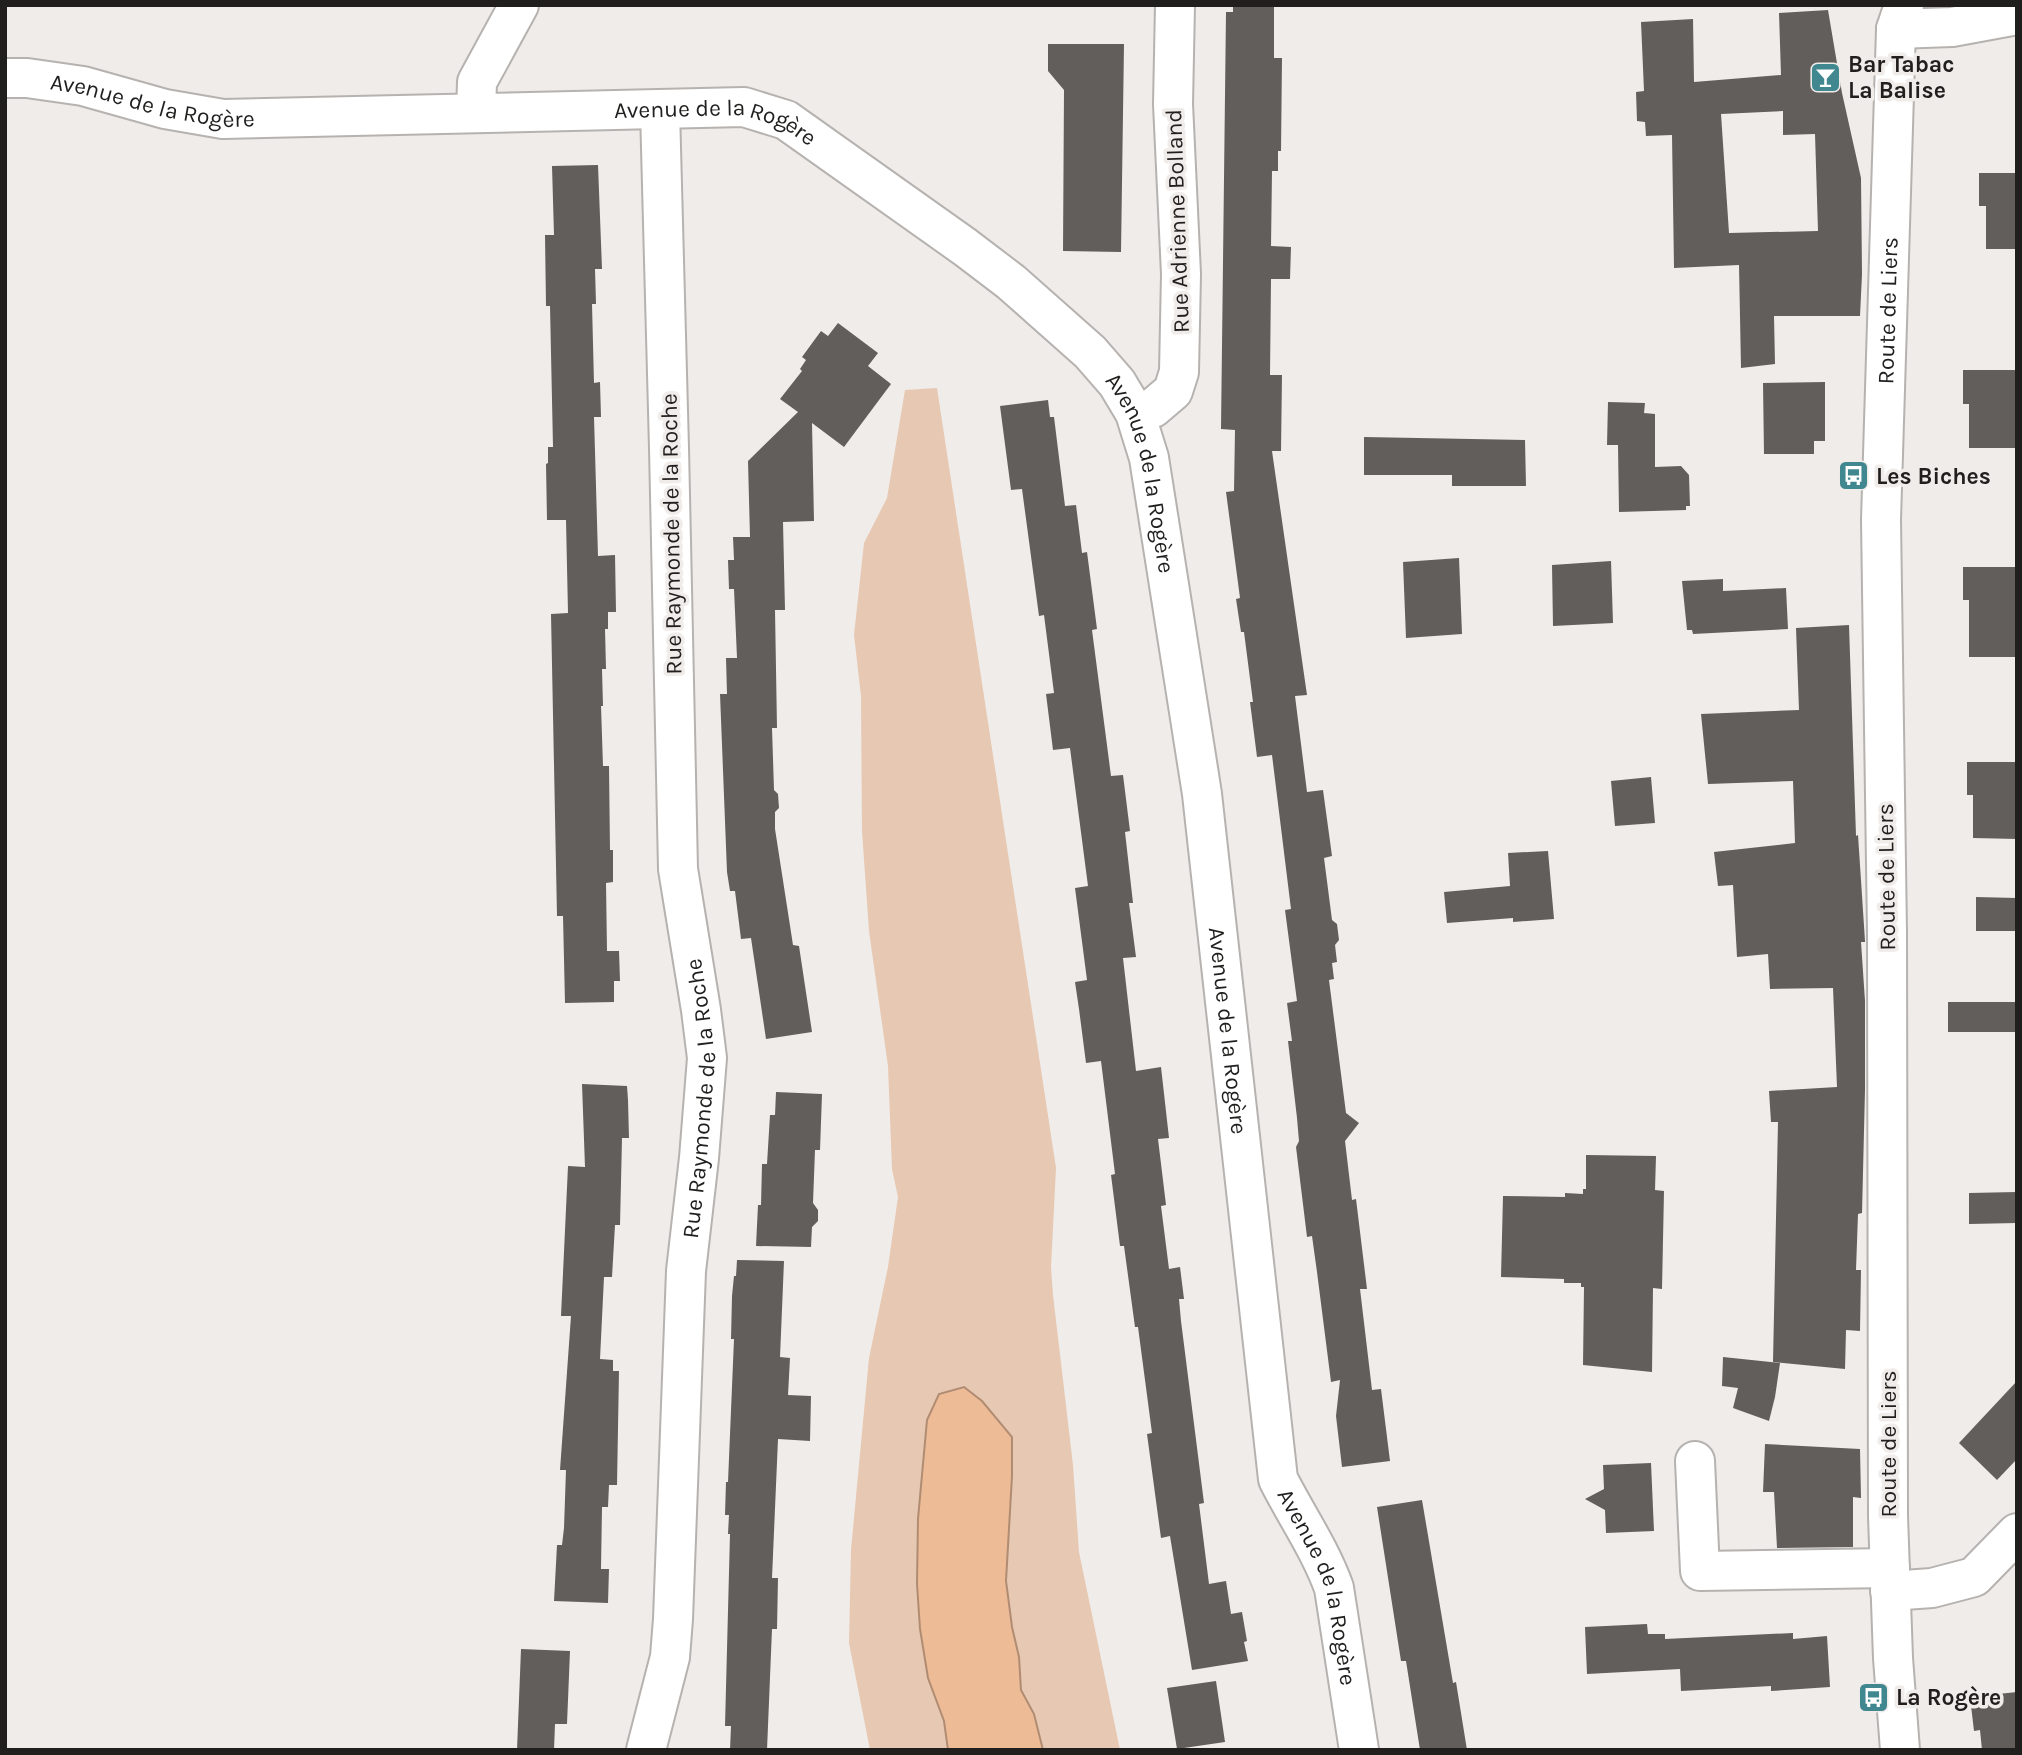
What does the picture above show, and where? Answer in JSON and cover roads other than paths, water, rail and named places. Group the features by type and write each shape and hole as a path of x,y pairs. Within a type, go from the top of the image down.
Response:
{"street":[{"path":"476,113 477,82 519,5"},
{"name":"Rue Adrienne Bolland","path":"1135,413 1153,408 1173,391 1179,372 1181,274 1173,104 1175,5"},
{"path":"1892,13 1952,27 2006,13"},
{"name":"Route de Liers","path":"1892,13 1881,520 1887,933 1890,1579 1900,1750"},
{"name":"Avenue de la Rogère","path":"5,78 27,78 83,86 165,109 223,119 744,107 786,120 965,247 1011,282 1090,352 1116,383 1135,413 1149,458 1202,794 1279,1479 1326,1564 1334,1588 1359,1750"},
{"name":"Rue Raymonde de la Roche","path":"646,1750 670,1657 686,1271 699,1158 706,1058 678,869 660,110"},
{"path":"1695,1461 1700,1571 1890,1579 1932,1588 1973,1577 2017,1532"}],"place":[{"name":"Bar Tabac La Balise","path":"1825,77"},
{"name":"Les Biches","path":"1853,476"},
{"name":"La Rogère","path":"1873,1697"}]}
